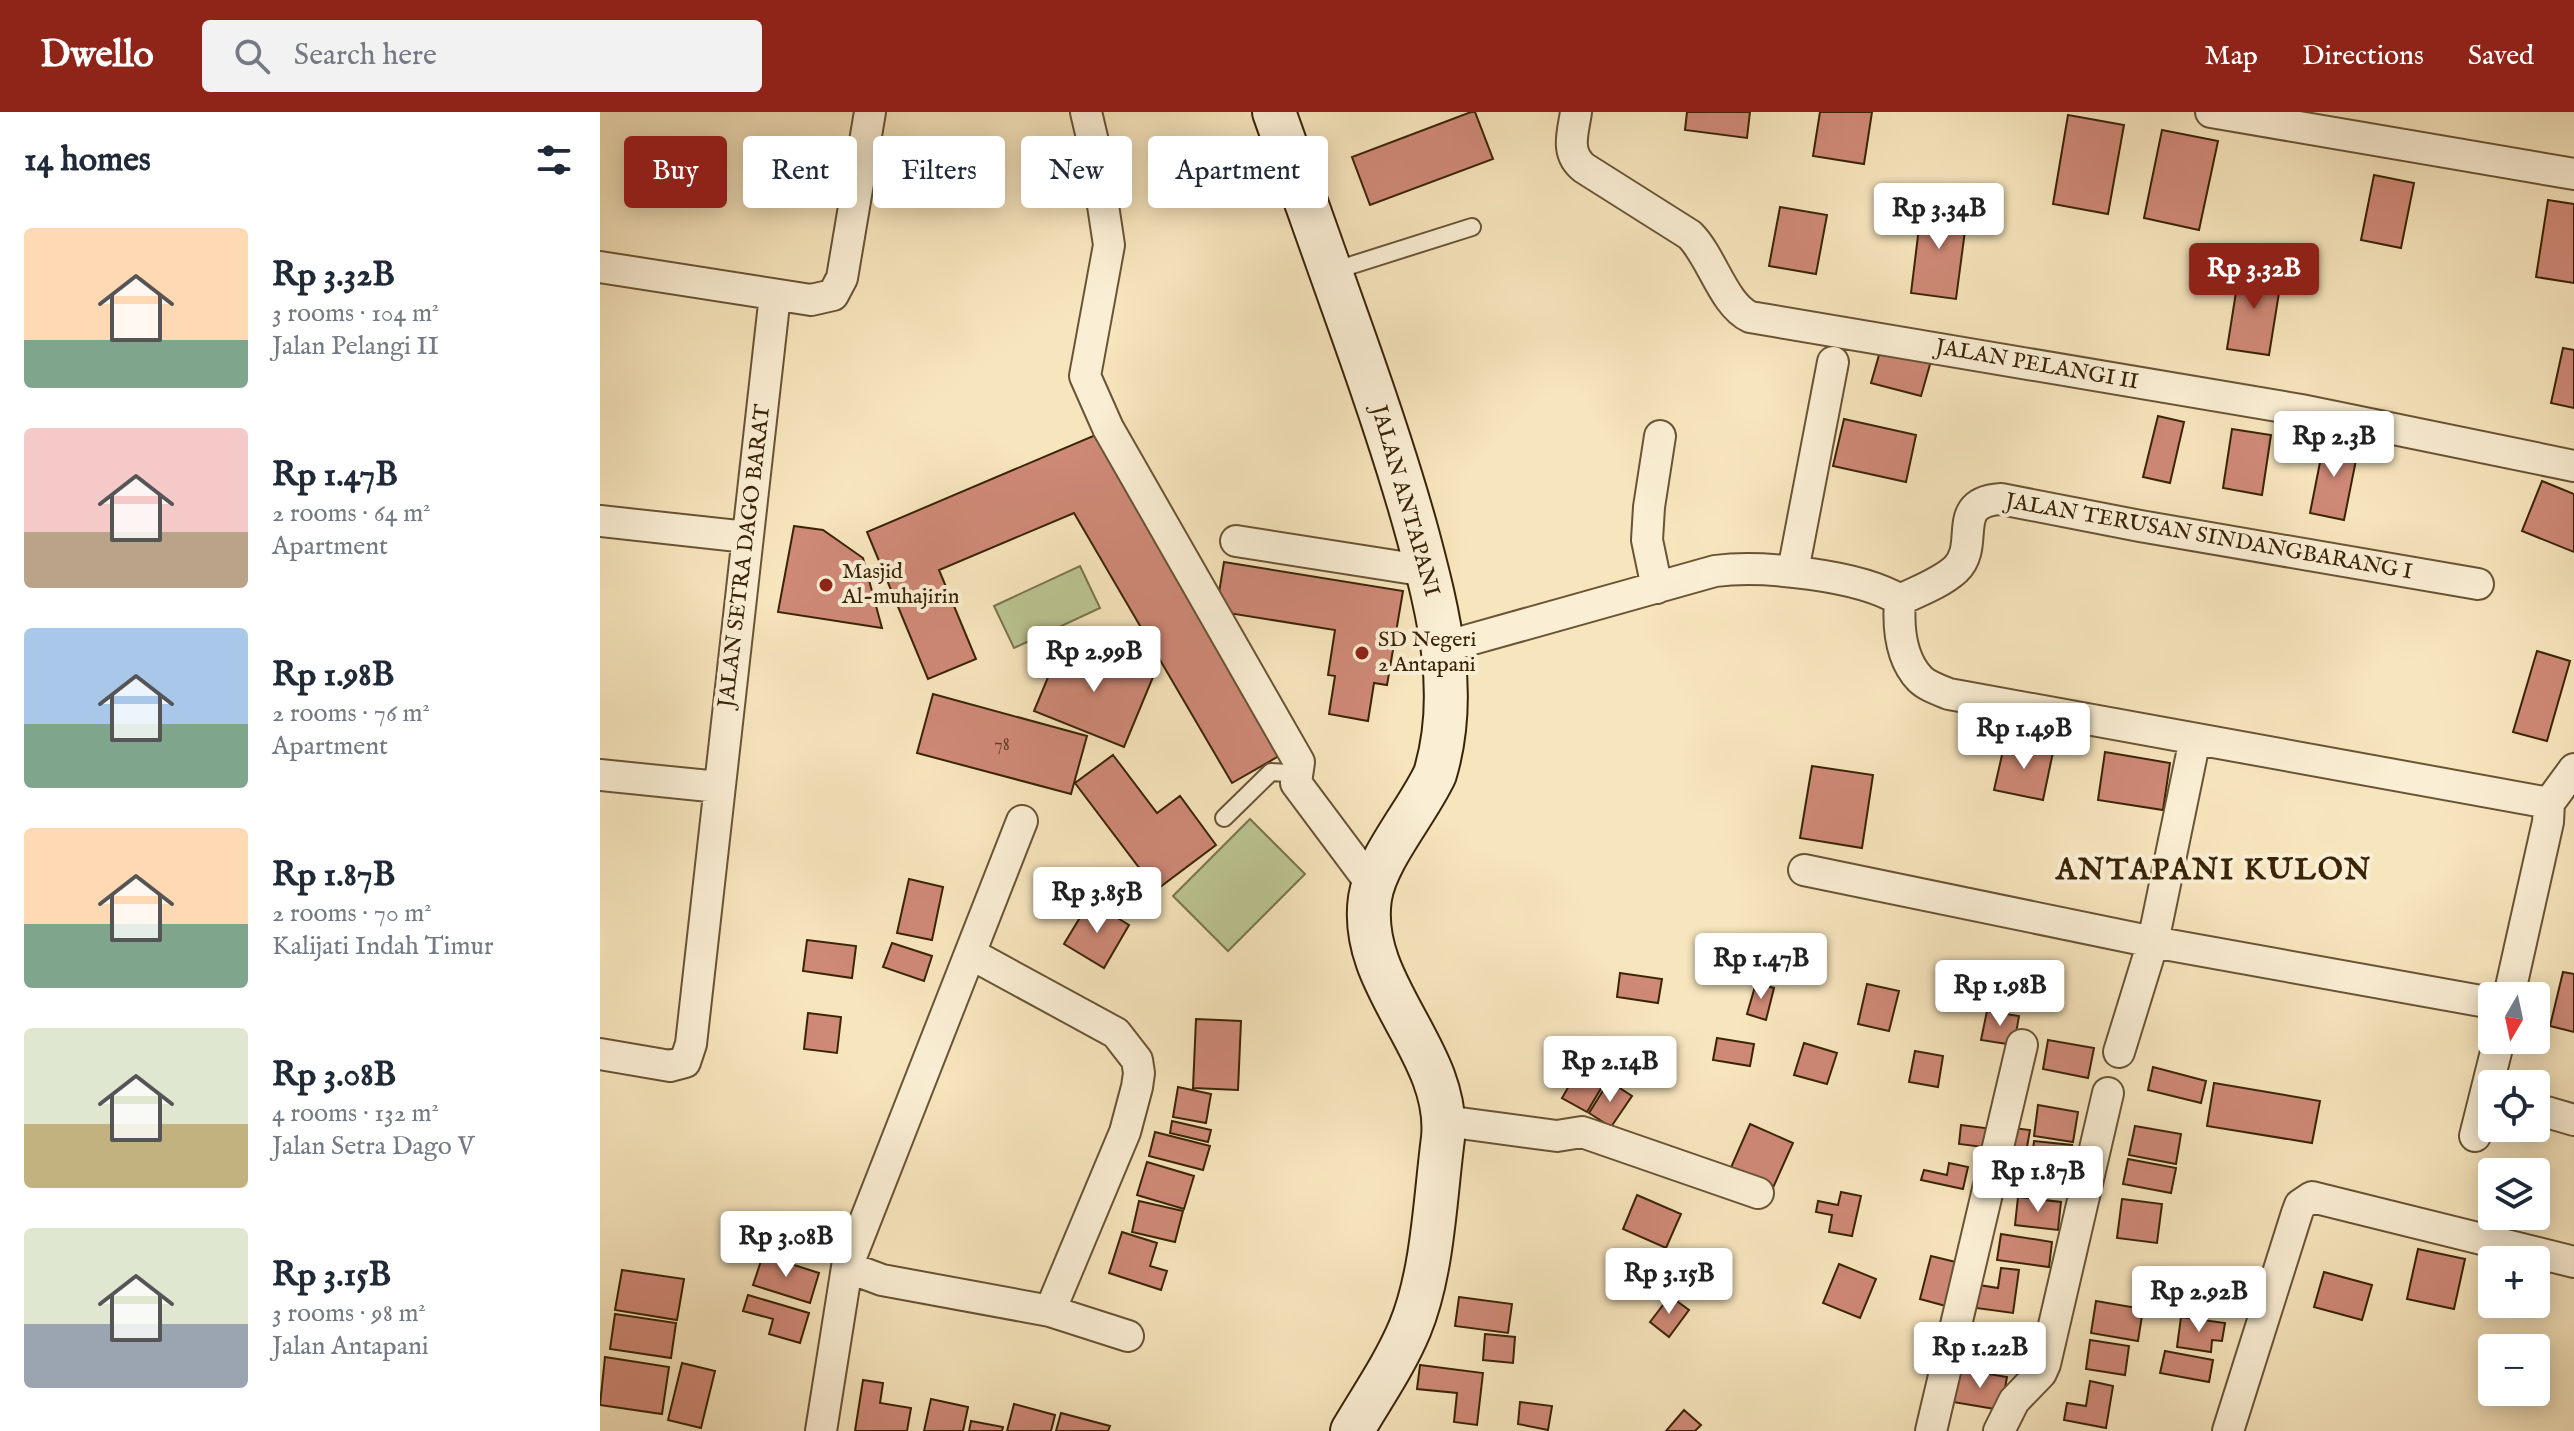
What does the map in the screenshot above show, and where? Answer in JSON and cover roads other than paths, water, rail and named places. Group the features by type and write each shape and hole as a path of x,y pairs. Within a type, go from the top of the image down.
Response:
{"street":[{"path":"600,267 811,300 833,295 842,278 870,112"},
{"path":"1086,112 1109,245 1085,376 1108,428 1299,762 1296,783 1373,886"},
{"name":"JALAN ANTAPANI","path":"1274,112 1394,450 1444,647 1447,690 1438,766 1373,886 1369,924 1372,946 1385,980 1429,1066 1445,1121 1426,1271 1416,1311 1400,1347 1352,1431"},
{"name":"JALAN PELANGI II","path":"1576,112 1571,145 1574,159 1690,235 1699,244 1734,304 1750,317 2301,410 2574,466"},
{"path":"2211,112 2574,174"},
{"name":"JALAN SETRA DAGO BARAT","path":"600,1054 670,1066 685,1062 691,1044 775,295"},
{"path":"1793,571 1833,362"},
{"path":"1657,588 1647,540 1660,436"},
{"name":"JALAN TERUSAN SINDANGBARANG I","path":"1900,600 1956,569 1963,559 1975,508 1984,500 2001,499 2155,529 2478,584"},
{"path":"600,521 747,537"},
{"path":"1236,541 1427,571"},
{"path":"1444,647 1715,571 1740,568 1793,571 1883,589 1900,600 1898,629 1907,659 1920,680 1949,694 2549,803"},
{"path":"2119,1052 2153,942 2195,739"},
{"path":"2512,982 2548,822 2549,803 2574,769"},
{"path":"600,775 719,787"},
{"path":"821,1431 847,1267 1022,821"},
{"path":"1804,870 2153,942 2478,1000"},
{"path":"971,954 1116,1033 1137,1060 1139,1073 1125,1132 1050,1311"},
{"path":"1931,1431 2022,1045"},
{"path":"1999,1431 2014,1401 2041,1373 2045,1364 2108,1093"},
{"path":"2550,1113 2574,1120"},
{"path":"1445,1121 1557,1136 1582,1132 1758,1193"},
{"path":"2475,1136 2478,1127"},
{"path":"2229,1431 2297,1213 2306,1200 2320,1198 2574,1262"},
{"path":"847,1267 882,1280 1050,1311 1128,1336"}],"lane":[{"path":"1331,271 1472,227"},
{"path":"1224,818 1271,772 1288,773 1296,783"}],"place":[{"name":"Masjid Al-muhajirin","path":"826,585"},
{"name":"SD Negeri 2 Antapani","path":"1362,653"}],"district":[{"name":"ANTAPANI KULON","path":"2214,871"}]}
